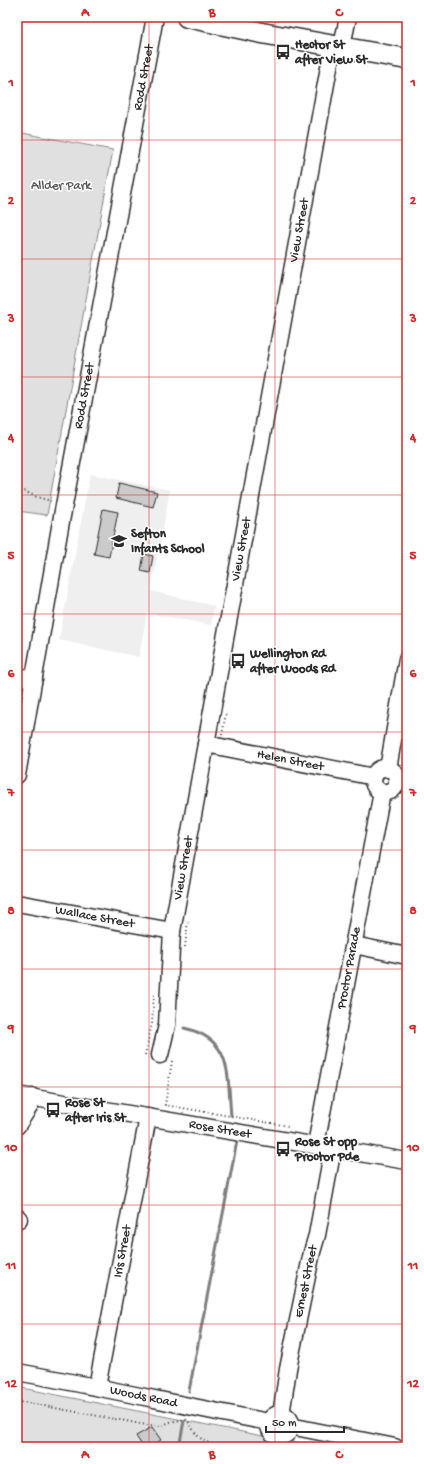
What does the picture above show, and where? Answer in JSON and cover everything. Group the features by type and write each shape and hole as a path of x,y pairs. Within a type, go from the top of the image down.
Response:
{"main road":[{"path":"187,17 262,33 407,59"}],"street":[{"name":"Rodd Street","path":"17,775 59,535 155,17"},
{"name":"View Street","path":"159,1057 167,1025 172,931 213,745 338,46 348,17"},
{"path":"388,769 407,659"},
{"path":"17,676 34,679"},
{"name":"Helen Street","path":"213,745 374,777"},
{"path":"381,769 388,769 394,773 402,783 389,791 382,792 375,786 374,777 377,771 381,769"},
{"name":"Proctor Parade","path":"316,1145 382,792"},
{"name":"Wallace Street","path":"17,903 172,931"},
{"path":"354,945 407,956"},
{"name":"Rose Street","path":"17,1095 407,1161"},
{"path":"17,1126 31,1104 33,1097"},
{"name":"Iris Street","path":"97,1387 148,1117"},
{"name":"Ernest Street","path":"280,1421 288,1369 312,1252 318,1235 334,1148"},
{"name":"Woods Road","path":"17,1372 139,1396 280,1421 395,1447"}],"path":[{"path":"17,488 37,497 52,501"},
{"path":"213,745 226,711"},
{"path":"185,951 189,914"},
{"path":"155,991 152,1023 159,1057 165,1105 295,1128"},
{"path":"17,1401 148,1425 161,1426 170,1422 185,1419 189,1421 196,1434 204,1441 209,1444 225,1447"}],"shaded area":[{"name":"Sefton Infants School","path":"90,474 170,490 151,591 214,606 211,625 147,613 139,657 59,640"}],"green space":[{"name":"Allder Park","path":"17,132 113,150 47,515 17,511"},
{"path":"17,1387 318,1447 17,1447"}],"building":[{"path":"119,483 157,492 153,507 116,498"},
{"path":"103,509 118,512 109,557 94,554"},
{"path":"144,554 153,556 150,573 141,571"},
{"path":"152,1427 161,1440 150,1447 143,1447 136,1436"}],"waterway":[{"path":"184,1028 200,1033 211,1040 219,1050 224,1060 227,1072 231,1115"},
{"path":"189,1391 237,1141"},
{"path":"179,1447 184,1421"}],"place":[{"name":"Hector St after View St","path":"283,52"},
{"name":"Sefton Infants School","path":"119,541"},
{"name":"Wellington Rd after Woods Rd","path":"238,661"},
{"name":"Rose St after Iris St","path":"53,1110"},
{"name":"Rose St opp Proctor Pde","path":"283,1149"}]}
